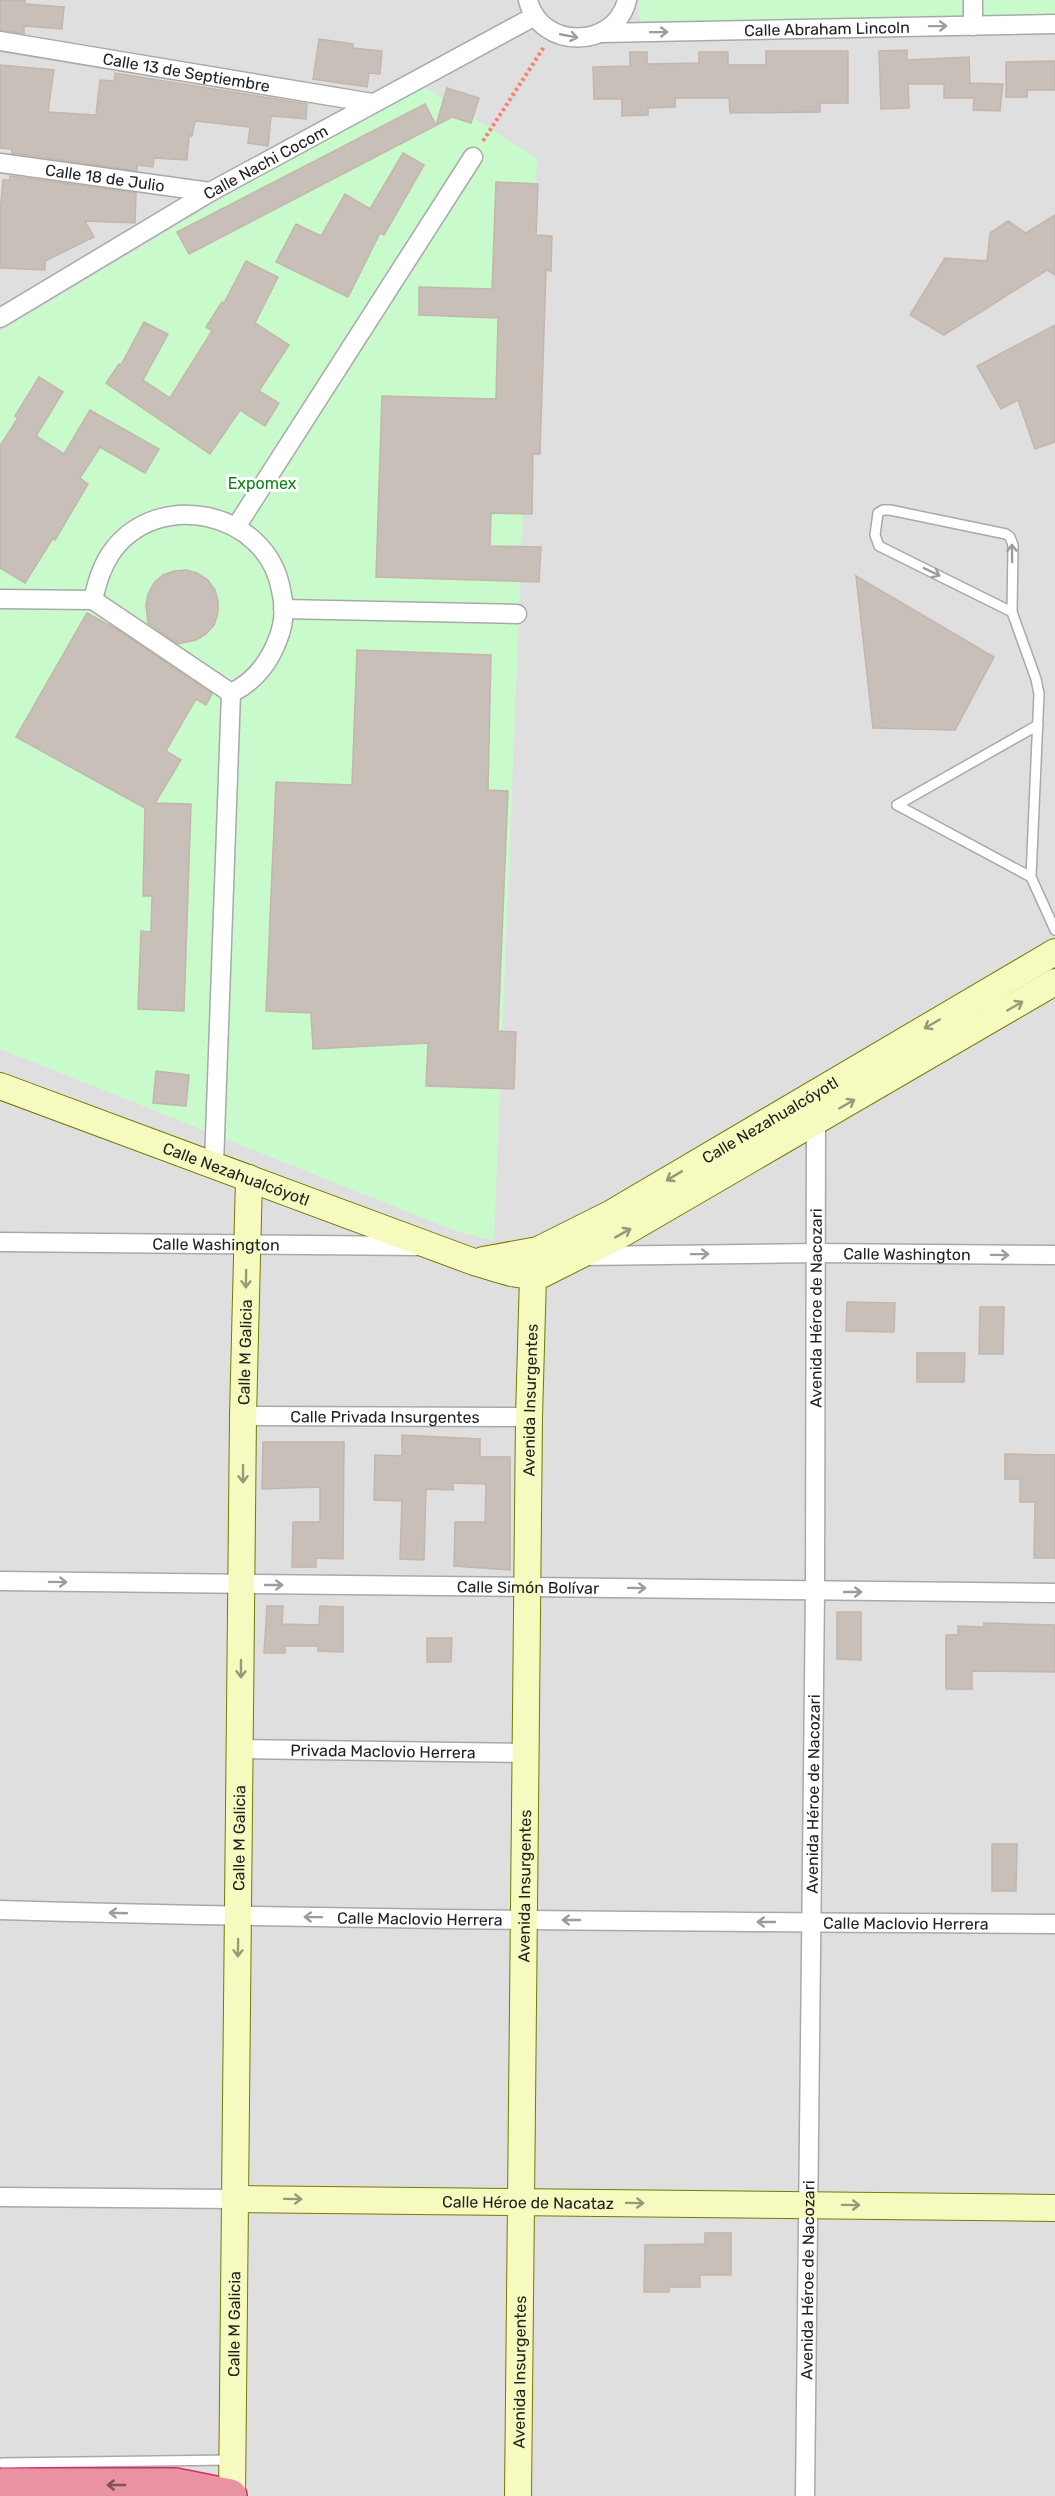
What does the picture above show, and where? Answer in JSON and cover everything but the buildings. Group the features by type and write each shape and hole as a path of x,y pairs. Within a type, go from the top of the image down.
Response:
{"highway":[{"path":"1,2474 175,2485 231,2496"}],"street":[{"path":"601,33 620,17 627,0"},
{"path":"973,0 973,26"},
{"path":"531,8 553,32"},
{"name":"Calle Nachi Cocom","path":"0,318 210,192 372,103 531,8"},
{"name":"Calle Abraham Lincoln","path":"553,32 577,38 601,33 1055,24"},
{"name":"Calle 13 de Septiembre","path":"0,41 372,103"},
{"path":"236,527 473,157"},
{"name":"Calle 18 de Julio","path":"0,163 210,192"},
{"path":"93,600 103,566 112,551 138,528 171,515 206,515 236,527 253,538 274,566 280,582 283,609 280,635 269,658 253,679 231,693"},
{"path":"0,599 93,600 231,693"},
{"path":"283,609 517,614"},
{"path":"214,1164 231,693"},
{"name":"Calle Nezahualcóyotl","path":"573,1246 610,1214 1055,952"},
{"name":"Calle Nezahualcóyotl","path":"474,1262 573,1246 632,1228 1055,982"},
{"name":"Calle Nezahualcóyotl","path":"0,1086 474,1262 533,1276"},
{"name":"Avenida Héroe de Nacozari","path":"805,2496 815,1592 817,1253 815,1092"},
{"name":"Calle M Galicia","path":"231,2496 243,1416 249,1178"},
{"name":"Calle Washington","path":"0,1242 433,1246"},
{"path":"533,1276 573,1246"},
{"name":"Calle Washington","path":"573,1246 817,1253 1055,1255"},
{"name":"Avenida Insurgentes","path":"518,2496 529,1417 533,1276"},
{"name":"Calle Privada Insurgentes","path":"243,1416 529,1417"},
{"name":"Calle Simón Bolívar","path":"0,1581 1055,1593"},
{"name":"Privada Maclovio Herrera","path":"241,1749 526,1752"},
{"name":"Calle Maclovio Herrera","path":"0,1910 523,1920 1055,1924"},
{"name":"Calle Héroe de Nacataz","path":"0,2197 1055,2208"}],"lane":[{"path":"1012,612 879,546 874,535 878,513 890,510 1006,534 1013,545 1012,612 1036,679 1039,694 1031,877 1055,930"},
{"path":"1031,877 897,805 1038,725"},
{"path":"1,2474 231,2460"}],"path":[{"path":"473,157 553,32"}],"shaded area":[{"path":"0,0 1055,0 1055,2496 0,2496"}],"green space":[{"path":"641,0 1055,0 1055,19 640,21 638,6"},
{"name":"Expomex","path":"417,82 537,158 494,1241 456,1231 0,1049 0,331"}]}
